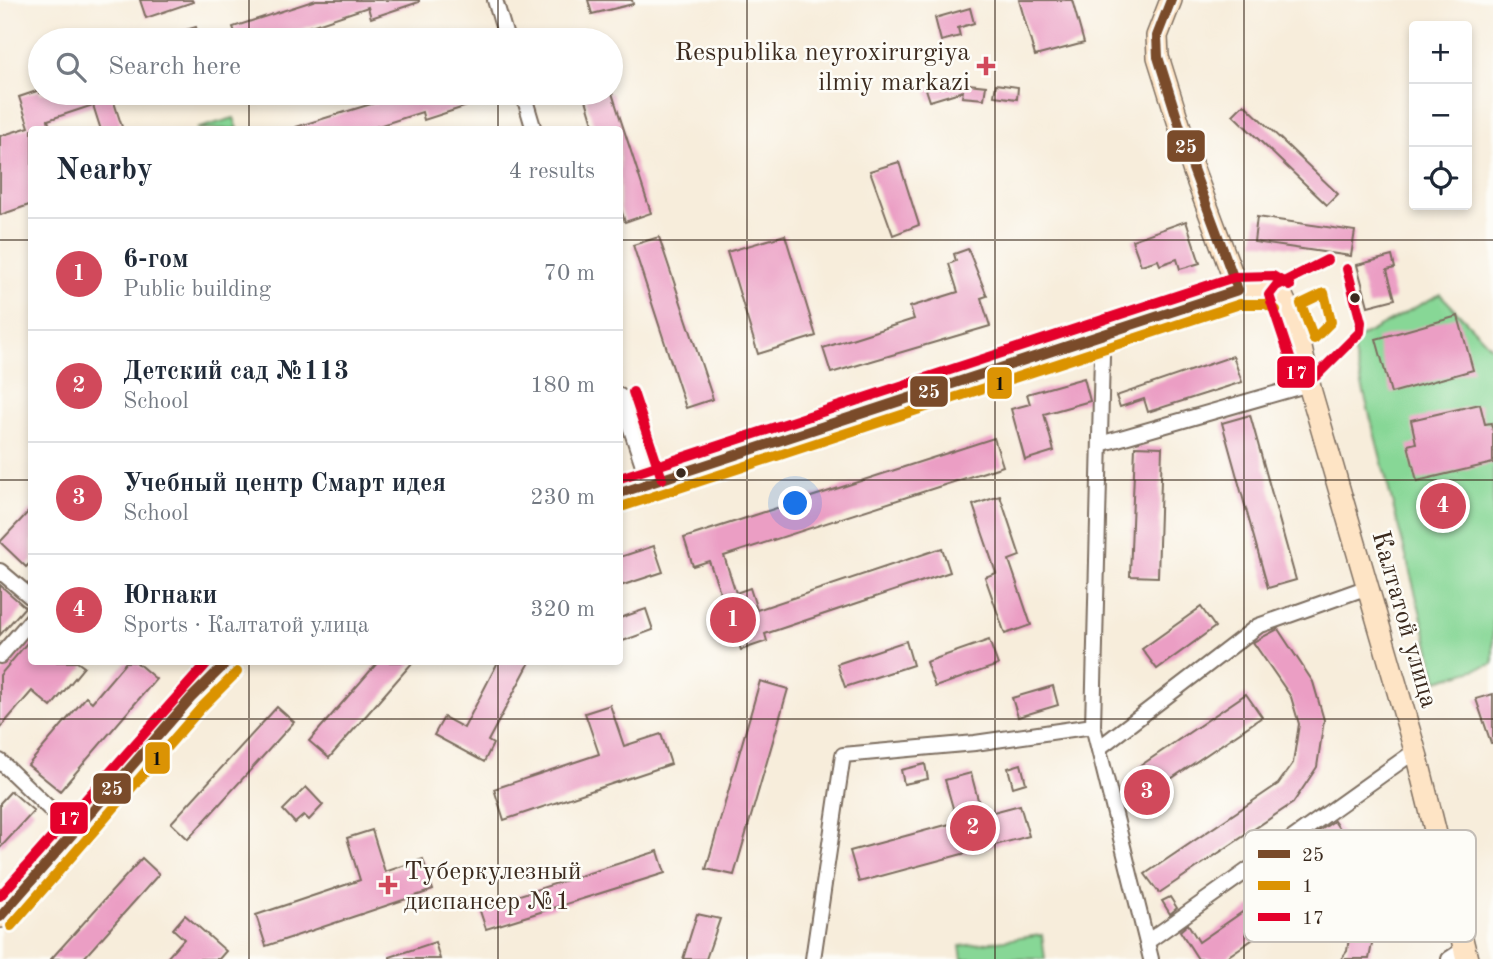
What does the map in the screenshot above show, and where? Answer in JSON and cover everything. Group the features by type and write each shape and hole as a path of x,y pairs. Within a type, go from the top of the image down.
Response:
{"street":[{"path":"495,0 503,28"},
{"path":"623,491 1238,290 1193,169 1158,57 1157,36 1171,0"},
{"path":"527,105 533,126"},
{"name":"Калтатой улица","path":"1238,290 1270,290 1283,298 1296,326 1309,384 1415,751 1432,830"},
{"path":"1096,338 1102,355 1093,726 1151,959"},
{"path":"1100,444 1309,384"},
{"path":"623,405 649,483"},
{"path":"0,571 28,595"},
{"path":"1099,748 1258,626 1368,587"},
{"path":"0,656 28,624"},
{"path":"0,917 191,698 225,665"},
{"path":"813,959 843,755 975,743 1093,726"},
{"path":"1305,830 1415,751"},
{"path":"0,761 75,833"},
{"path":"1147,943 1244,874"}],"green space":[{"path":"234,118 237,126 206,126"},
{"path":"1440,294 1493,349 1493,664 1438,681 1351,342"},
{"path":"1042,935 1045,959 962,959 960,946"}],"building":[{"path":"140,0 192,0 193,2 146,18"},
{"path":"316,0 419,0 371,18 368,7 305,28 233,27"},
{"path":"588,0 632,0 633,4 592,14"},
{"path":"1019,0 1072,0 1084,43 1035,56"},
{"path":"970,8 974,23 958,28 960,36 941,41 935,18"},
{"path":"949,82 986,86 984,99 962,97 963,91 930,101 926,89"},
{"path":"996,84 1018,87 1017,99 994,96"},
{"path":"28,94 28,105 93,105 48,120 50,126 29,126 19,97"},
{"path":"1244,104 1338,194 1327,205 1233,115"},
{"path":"93,105 115,105 122,126 100,126"},
{"path":"368,105 470,105 424,120 422,112 378,126 299,126"},
{"path":"588,105 616,105 623,126 594,126"},
{"path":"28,127 28,205 0,215 0,136"},
{"path":"623,127 651,213 625,222 623,216"},
{"path":"899,162 919,225 893,235 870,171"},
{"path":"1257,217 1355,231 1351,256 1254,242"},
{"path":"1186,221 1200,263 1180,269 1177,259 1160,265 1158,260 1141,265 1132,240"},
{"path":"785,235 816,336 758,354 727,252"},
{"path":"659,237 713,399 686,408 633,245"},
{"path":"968,249 987,296 981,298 990,326 831,373 823,348 914,319 910,307 958,292 949,264 956,261 954,254"},
{"path":"1392,256 1395,268 1387,270 1395,299 1368,306 1357,265"},
{"path":"1458,316 1473,370 1391,393 1376,339"},
{"path":"1233,356 1242,382 1148,412 1144,399 1120,407 1116,396"},
{"path":"1084,378 1090,401 1044,414 1054,451 1025,460 1011,409 1030,404 1027,394"},
{"path":"1480,404 1485,424 1491,423 1493,431 1493,463 1417,481 1408,445 1416,443 1411,420"},
{"path":"1250,415 1296,580 1268,588 1222,423"},
{"path":"994,438 1003,466 724,556 736,593 750,588 757,610 942,548 950,572 765,634 767,641 741,650 709,561 693,566 684,538"},
{"path":"1135,446 1162,447 1158,577 1130,576"},
{"path":"1000,496 1020,556 1009,560 1031,625 1005,634 985,577 996,573 973,505"},
{"path":"28,512 28,565 26,567 0,542"},
{"path":"654,546 663,572 623,585 623,556"},
{"path":"0,585 25,607 0,635"},
{"path":"1201,607 1215,627 1157,669 1142,649"},
{"path":"646,609 653,630 623,641 623,617"},
{"path":"1278,629 1313,682 1324,720 1317,767 1293,803 1253,830 1244,830 1244,836 1159,893 1145,874 1278,784 1293,763 1299,724 1291,697 1253,642"},
{"path":"989,640 998,665 935,687 926,662"},
{"path":"906,641 913,665 845,687 837,664"},
{"path":"28,642 28,665 84,667 51,707 32,691 0,728 0,675"},
{"path":"123,665 140,665 156,679 60,791 28,765 86,697 92,702"},
{"path":"375,665 410,665 329,758 309,741"},
{"path":"496,665 528,665 488,741 493,744 484,762 434,735 444,717 464,728"},
{"path":"760,681 788,689 734,875 706,869"},
{"path":"1053,686 1058,705 1018,717 1012,698"},
{"path":"1246,694 1262,717 1156,789 1140,766"},
{"path":"1493,694 1493,743 1491,743 1476,699"},
{"path":"610,705 624,746 661,734 671,764 504,820 494,789 599,754 585,713"},
{"path":"277,707 294,722 188,839 171,823"},
{"path":"925,764 928,779 904,784 901,770"},
{"path":"1021,764 1026,783 1013,787 1008,768"},
{"path":"971,773 982,815 1020,805 1029,836 859,882 850,851 957,822 945,780"},
{"path":"306,787 323,805 309,820 304,815 295,823 283,810"},
{"path":"11,791 34,811 0,848 0,803"},
{"path":"1334,821 1340,830 1321,830"},
{"name":"Туберкулезный диспансер №1","path":"372,830 385,872 423,859 433,890 266,946 256,915 360,880 347,838"},
{"path":"658,851 665,873 486,929 479,908"},
{"path":"142,858 159,874 83,959 51,959"},
{"path":"1170,897 1177,908 1170,914 1162,901"},
{"path":"1244,911 1244,942 1249,942 1224,959 1198,959 1180,931 1188,924 1199,942"},
{"path":"697,914 720,919 706,959 683,959"},
{"path":"185,915 226,951 219,959 166,959 184,939 173,929"},
{"path":"435,942 440,959 390,959 390,957"},
{"path":"1348,942 1372,942 1369,959 1341,959 1347,951"}],"transit line":[{"name":"25","path":"1171,0 1157,36 1158,57 1193,169 1238,290"},
{"name":"17","path":"1327,260 1276,286 1269,295 1294,370 1301,378 1316,376 1360,332 1361,322 1347,269"},
{"name":"17","path":"623,477 1234,277 1273,276 1290,286"},
{"name":"25","path":"623,492 1238,290"},
{"name":"1","path":"1324,293 1331,322 1314,339 1301,304 1324,293"},
{"name":"1","path":"624,506 1240,304 1266,304 1276,310"},
{"name":"17","path":"633,392 662,479"},
{"name":"17","path":"0,896 205,665"},
{"name":"25","path":"0,917 191,698 224,665"},
{"name":"1","path":"11,926 201,708 237,672"}],"place":[{"name":"Respublika neyroxirurgiya ilmiy markazi","path":"986,66"},
{"name":"Югнаки","path":"1443,506"},
{"name":"6-гом","path":"733,620"},
{"name":"Учебный центр Смарт идея","path":"1147,792"},
{"name":"Детский сад №113","path":"973,828"},
{"name":"Туберкулезный диспансер №1","path":"388,885"}]}
